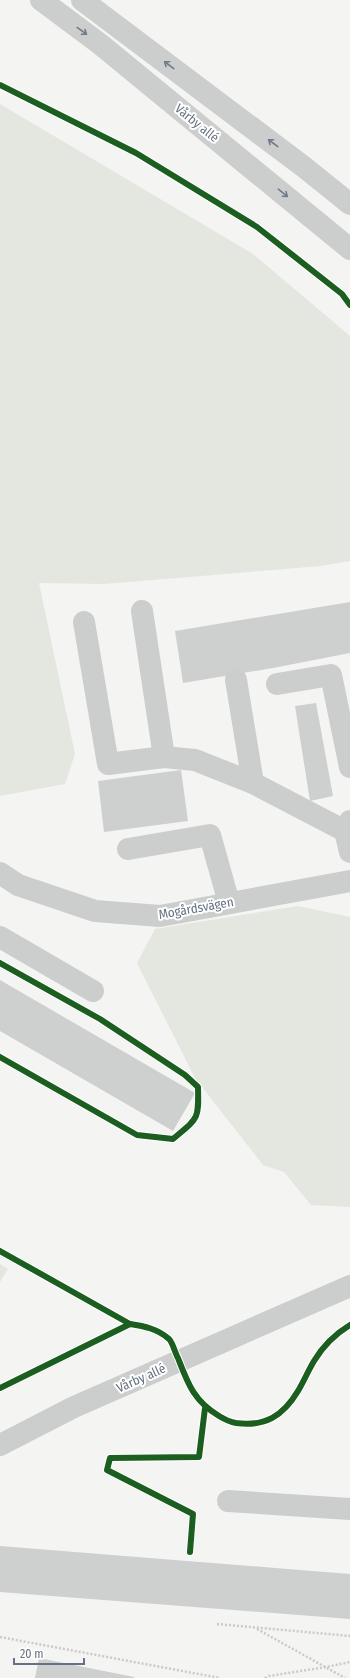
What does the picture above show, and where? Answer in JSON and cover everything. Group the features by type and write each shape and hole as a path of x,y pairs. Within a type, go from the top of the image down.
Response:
{"street":[{"name":"Vårby allé","path":"41,0 100,44 350,249"},
{"path":"82,0 304,167 350,204"},
{"path":"142,612 164,757"},
{"path":"84,622 108,764 164,757 195,760 253,783 348,826 350,852"},
{"path":"277,684 331,675 350,768"},
{"path":"236,680 253,783"},
{"path":"128,849 210,835 229,903"},
{"name":"Mogårdsvägen","path":"0,874 18,885 96,911 160,916 350,881"},
{"path":"0,937 93,991"},
{"name":"Vårby allé","path":"0,1445 74,1407 350,1286"},
{"path":"228,1501 350,1509"}],"path":[{"path":"217,1624 350,1636"},
{"path":"255,1628 345,1678"},
{"path":"0,1636 220,1678"},
{"path":"265,1678 269,1676 350,1662"}],"shaded area":[{"path":"0,104 253,254 350,336 350,561 321,566 104,584 39,583 75,754 65,784 0,796"},
{"path":"298,906 350,917 350,1207 311,1205 284,1172 263,1165 195,1078 137,963 155,929"},
{"path":"0,1264 8,1269 0,1282"}],"building":[{"path":"350,602 350,653 183,683 175,631"},
{"path":"316,703 333,796 310,801 295,706"},
{"path":"181,770 188,821 104,832 98,781"},
{"path":"0,980 195,1093 173,1131 0,1031"},
{"path":"0,1546 350,1574 350,1619 0,1592"},
{"path":"39,1658 134,1677 134,1678 35,1678"}],"cycle path":[{"path":"0,85 136,153 257,227 342,294 350,305"},
{"path":"0,963 100,1019 185,1075 198,1087 197,1112 195,1118 188,1127 173,1139 137,1135 0,1057"},
{"path":"0,1251 130,1324"},
{"path":"0,1388 130,1324 151,1328 169,1339 193,1391 203,1404 210,1410 232,1422 246,1424 256,1423 272,1418 286,1407 298,1391 321,1350 334,1336 350,1325"},
{"path":"190,1552 193,1514 107,1470 110,1458 199,1457 205,1408"}]}
